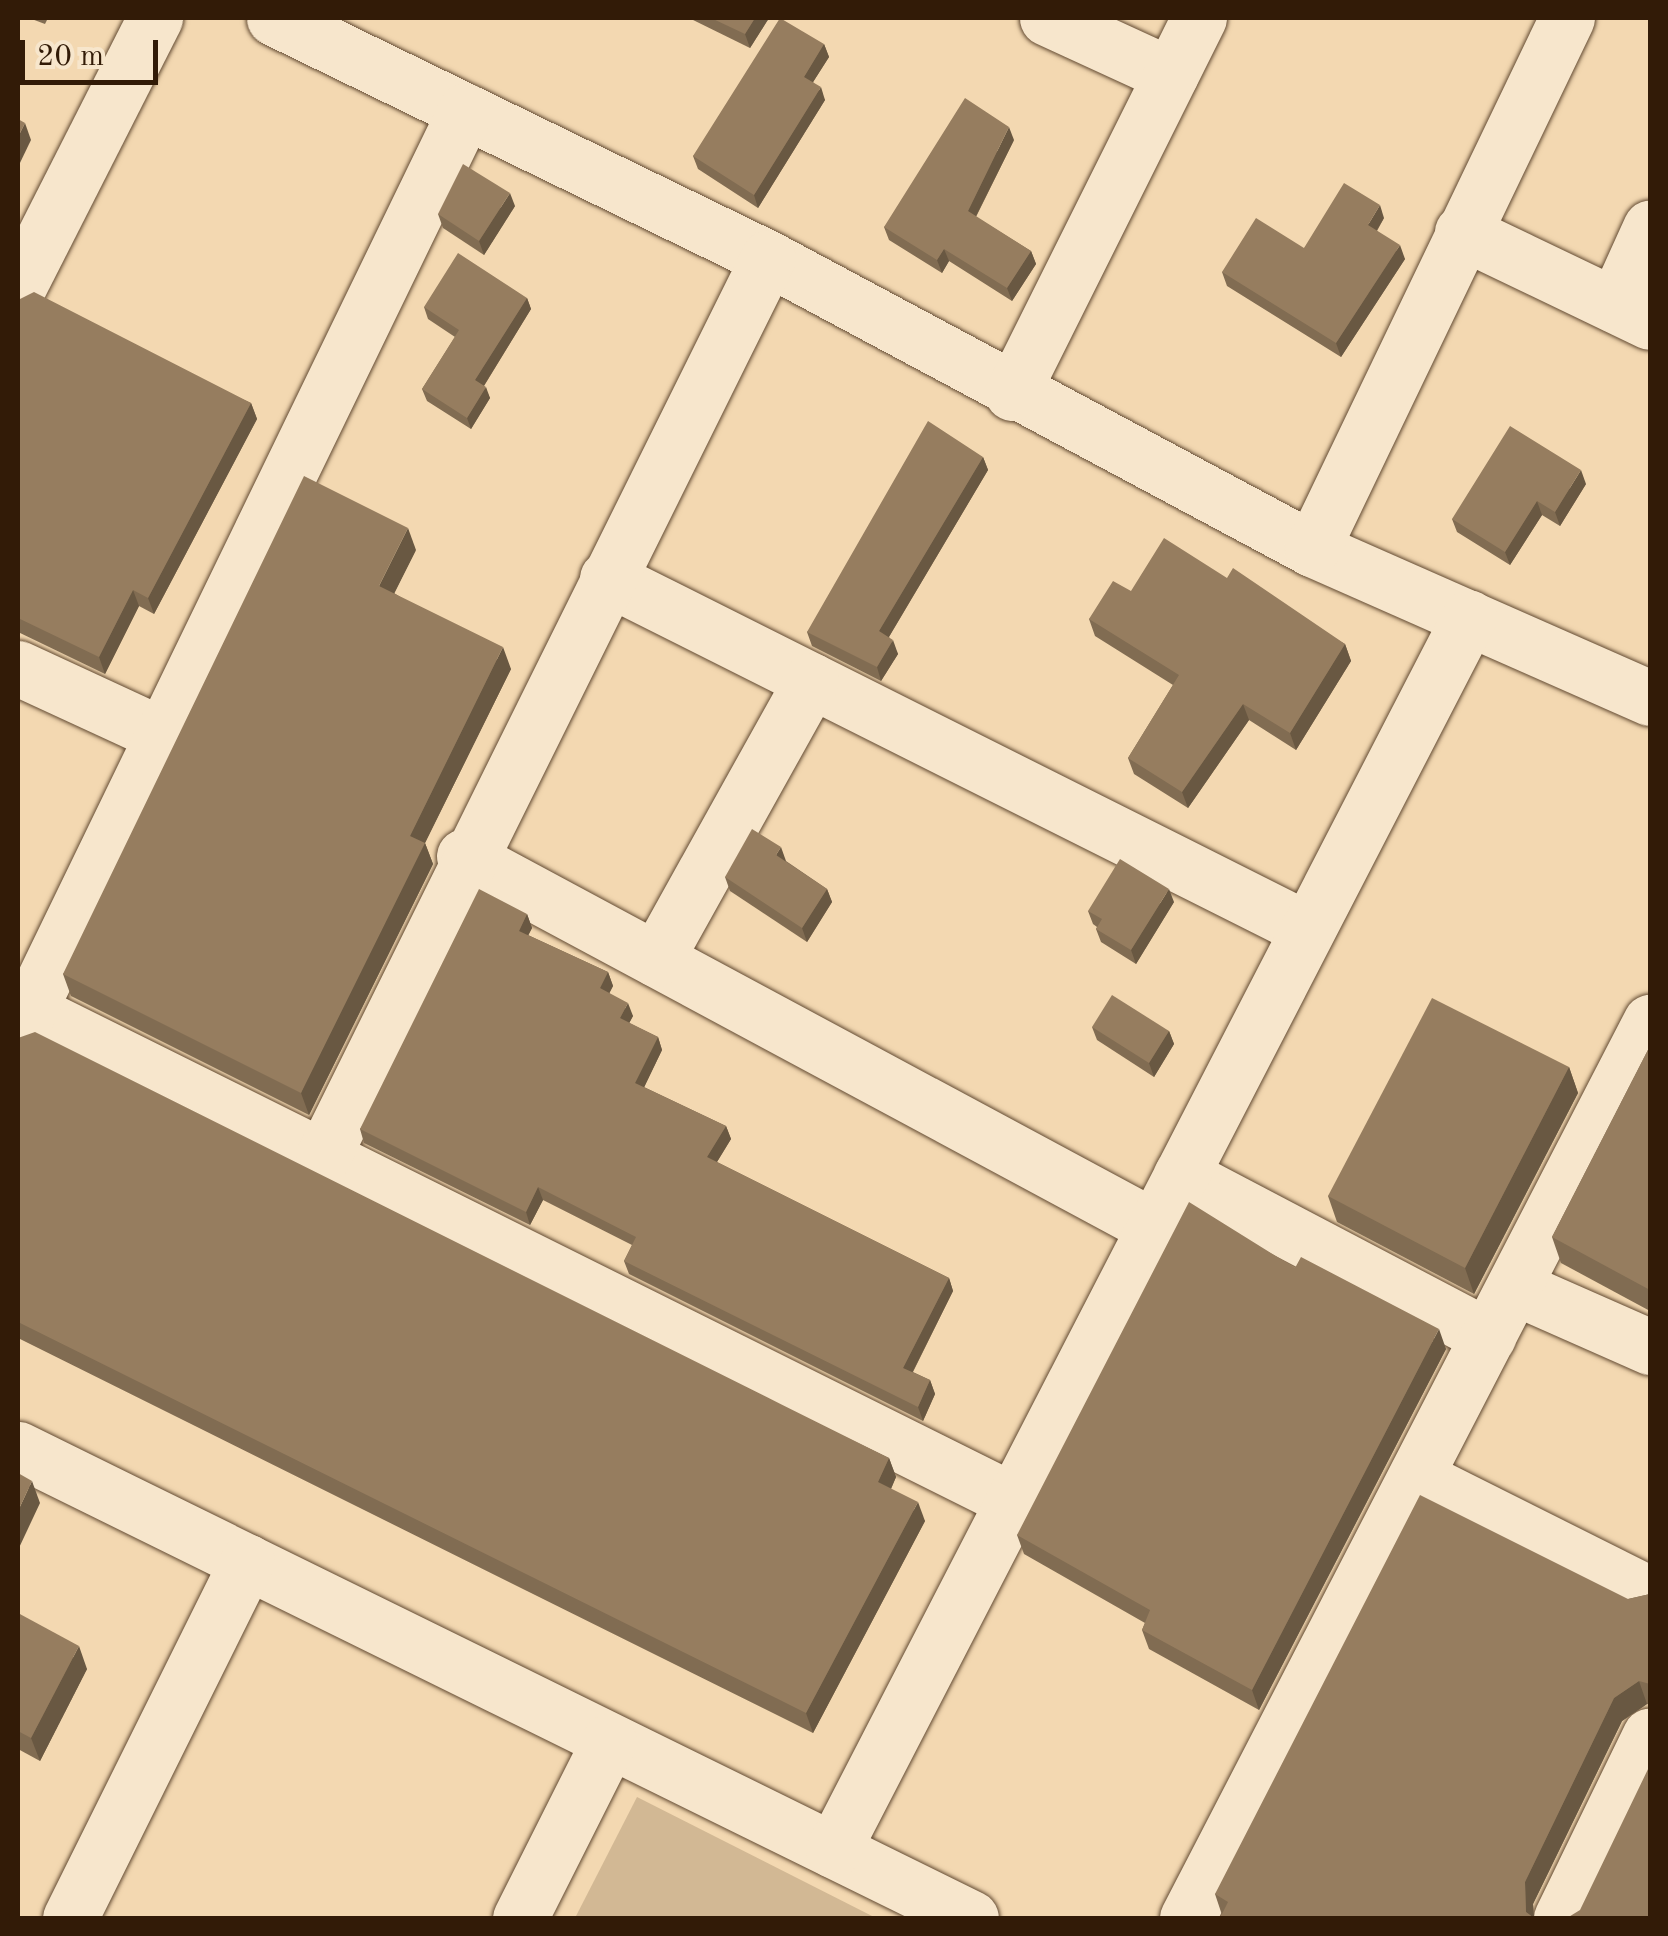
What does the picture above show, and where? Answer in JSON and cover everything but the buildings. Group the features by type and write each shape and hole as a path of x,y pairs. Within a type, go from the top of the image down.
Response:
{"street":[{"path":"18,288 155,18"},
{"path":"274,18 768,258 1012,393 1312,549 1650,698"},
{"path":"1048,18 1171,75"},
{"path":"1012,393 1199,18"},
{"path":"1312,549 1567,18"},
{"path":"465,110 163,735 21,1016 323,1156 1014,1501"},
{"path":"1462,232 1633,314 1650,228"},
{"path":"323,1156 464,856 768,258"},
{"path":"608,578 1307,929"},
{"path":"833,1850 1160,1230 1182,1176 1469,617"},
{"path":"18,668 163,735"},
{"path":"656,959 811,680"},
{"path":"464,856 1160,1230"},
{"path":"1187,1918 1650,1022"},
{"path":"1182,1176 1488,1336"},
{"path":"1514,1287 1650,1347"},
{"path":"18,1448 971,1918"},
{"path":"1416,1476 1650,1594"},
{"path":"70,1918 247,1562"},
{"path":"1561,1918 1650,1735"},
{"path":"520,1918 610,1740"}],"shaded area":[{"path":"637,1797 876,1918 575,1918"}]}
